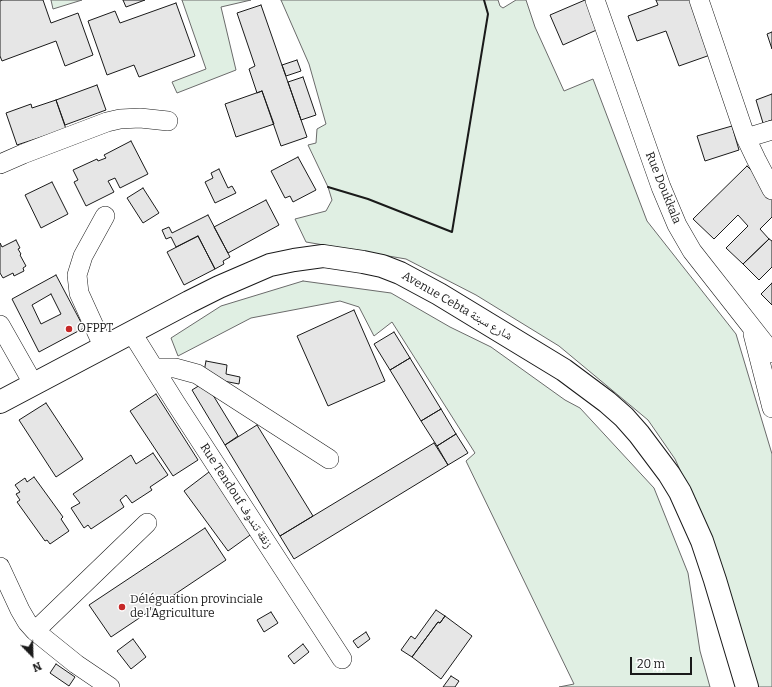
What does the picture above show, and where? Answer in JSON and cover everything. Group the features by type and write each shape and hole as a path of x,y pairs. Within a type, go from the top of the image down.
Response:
{"street":[{"name":"Rue Doukkala","path":"595,0 661,187 681,233 692,251 772,353"},
{"path":"699,0 746,138 772,190"},
{"path":"0,164 107,122 120,119 140,118 168,121"},
{"path":"746,138 772,130"},
{"path":"104,348 79,293 77,275 83,256 105,216"},
{"name":"Avenue Cebta شارع سبتة","path":"0,402 219,287 270,265 323,256 342,258 376,265 400,273 439,294 588,386 624,417 659,458 680,492 702,541 746,687"},
{"path":"0,324 34,385"},
{"path":"751,327 772,408"},
{"name":"Rue Tendouf زنقة تندوف","path":"132,333 342,659"},
{"path":"154,368 175,368 197,374 329,459"},
{"path":"35,631 147,523"},
{"path":"0,567 20,610 27,622 35,631 76,664 110,687"}],"green space":[{"path":"51,0 82,0 53,9"},
{"path":"182,0 251,0 221,7 236,70 177,93 172,82 206,69"},
{"path":"281,0 498,0 500,6 503,8 516,0 526,0 535,27 564,91 593,79 647,221 736,334 772,454 772,687 755,687 698,509 675,459 648,420 559,346 476,295 406,259 306,242 295,219 326,211 332,200 328,187 308,145 316,143 317,129 326,124 309,64"},
{"path":"303,281 391,293 450,327 491,347 565,400 580,408 654,488 688,573 700,651 710,687 559,687 574,684 466,461 475,453 392,322 374,336 359,307 340,301 251,318 178,356 171,338 221,306"}],"building":[{"path":"43,0 51,23 78,13 93,55 65,66 56,41 2,61 0,56 0,1"},
{"path":"123,0 145,0 126,7"},
{"path":"585,0 589,0 601,28 563,45 550,15"},
{"path":"656,0 694,0 713,54 679,66 666,31 637,41 628,16 658,5"},
{"path":"176,3 195,56 139,77 134,65 107,75 88,21 115,11 120,23"},
{"path":"261,5 307,137 281,146 262,91 257,93 249,69 255,66 237,13"},
{"path":"772,32 772,49 767,34"},
{"path":"297,60 301,71 286,76 282,65"},
{"path":"303,77 316,115 301,120 288,82"},
{"path":"97,85 106,110 65,125 56,100"},
{"path":"262,91 274,124 236,137 225,104"},
{"path":"772,94 772,120 763,123 756,100"},
{"path":"56,100 66,129 17,145 6,113 31,104 32,108"},
{"path":"732,126 739,150 705,161 697,136"},
{"path":"131,141 148,174 120,188 115,178 108,181 114,192 86,206 74,182 78,180 73,170 97,159 98,161 106,158 104,155"},
{"path":"298,157 316,190 293,202 290,196 285,198 271,171"},
{"path":"747,166 772,191 772,217 760,229 769,239 743,264 726,248 748,226 738,215 714,239 693,219"},
{"path":"219,169 228,188 232,186 236,193 215,203 205,182 213,178 211,173"},
{"path":"52,182 68,214 41,228 25,195"},
{"path":"143,188 159,213 143,223 127,198"},
{"path":"266,200 279,225 228,253 214,227"},
{"path":"208,215 230,257 223,261 224,264 215,269 198,236 176,247 171,237 166,239 162,230 169,227 172,233"},
{"path":"198,236 215,269 184,285 167,252"},
{"path":"769,239 772,241 772,267 759,280 743,264"},
{"path":"16,240 20,248 18,249 21,254 20,255 26,266 23,268 24,271 14,276 13,273 3,278 0,273 0,243 2,247"},
{"path":"56,275 84,328 39,352 12,299","holes":["51,294 61,314 41,324 32,305"]},
{"path":"772,283 772,305 761,294"},
{"path":"354,310 385,381 328,406 297,336"},
{"path":"394,332 410,358 390,370 374,344"},
{"path":"410,358 441,409 421,421 390,370"},
{"path":"206,361 227,365 226,374 240,377 239,384 203,377"},
{"path":"205,382 238,436 225,445 192,390"},
{"path":"156,394 198,460 173,476 130,411"},
{"path":"46,403 83,459 56,477 19,420"},
{"path":"441,409 456,434 437,446 421,421"},
{"path":"257,425 313,516 280,536 225,445"},
{"path":"456,434 468,453 448,465 437,446"},
{"path":"434,443 448,465 294,559 280,536"},
{"path":"153,453 168,475 150,487 152,490 132,503 126,495 120,500 124,507 91,529 88,525 84,528 71,508 80,503 73,494 131,455 136,464"},
{"path":"209,472 253,533 228,551 184,491"},
{"path":"34,477 63,517 61,519 69,531 50,544 47,540 45,541 17,502 20,500 16,494 20,492 15,485 25,478 27,482"},
{"path":"205,528 226,560 111,637 89,605"},
{"path":"436,610 445,616 440,623 438,622 412,657 401,650 411,636 415,639"},
{"path":"271,612 278,623 264,632 257,620"},
{"path":"445,616 472,636 441,679 412,657 438,622 440,623"},
{"path":"366,632 370,639 358,648 353,641"},
{"path":"133,639 146,657 131,669 117,651"},
{"path":"303,644 309,652 294,664 288,656"},
{"path":"56,664 75,677 69,686 50,673"},
{"path":"451,676 459,681 455,687 443,687"}],"wall":[{"path":"328,187 368,199 452,232 488,14 484,0"}],"place":[{"name":"OFPPT","path":"69,329"},
{"name":"Déléguation provinciale de l'Agriculture","path":"122,607"}]}
